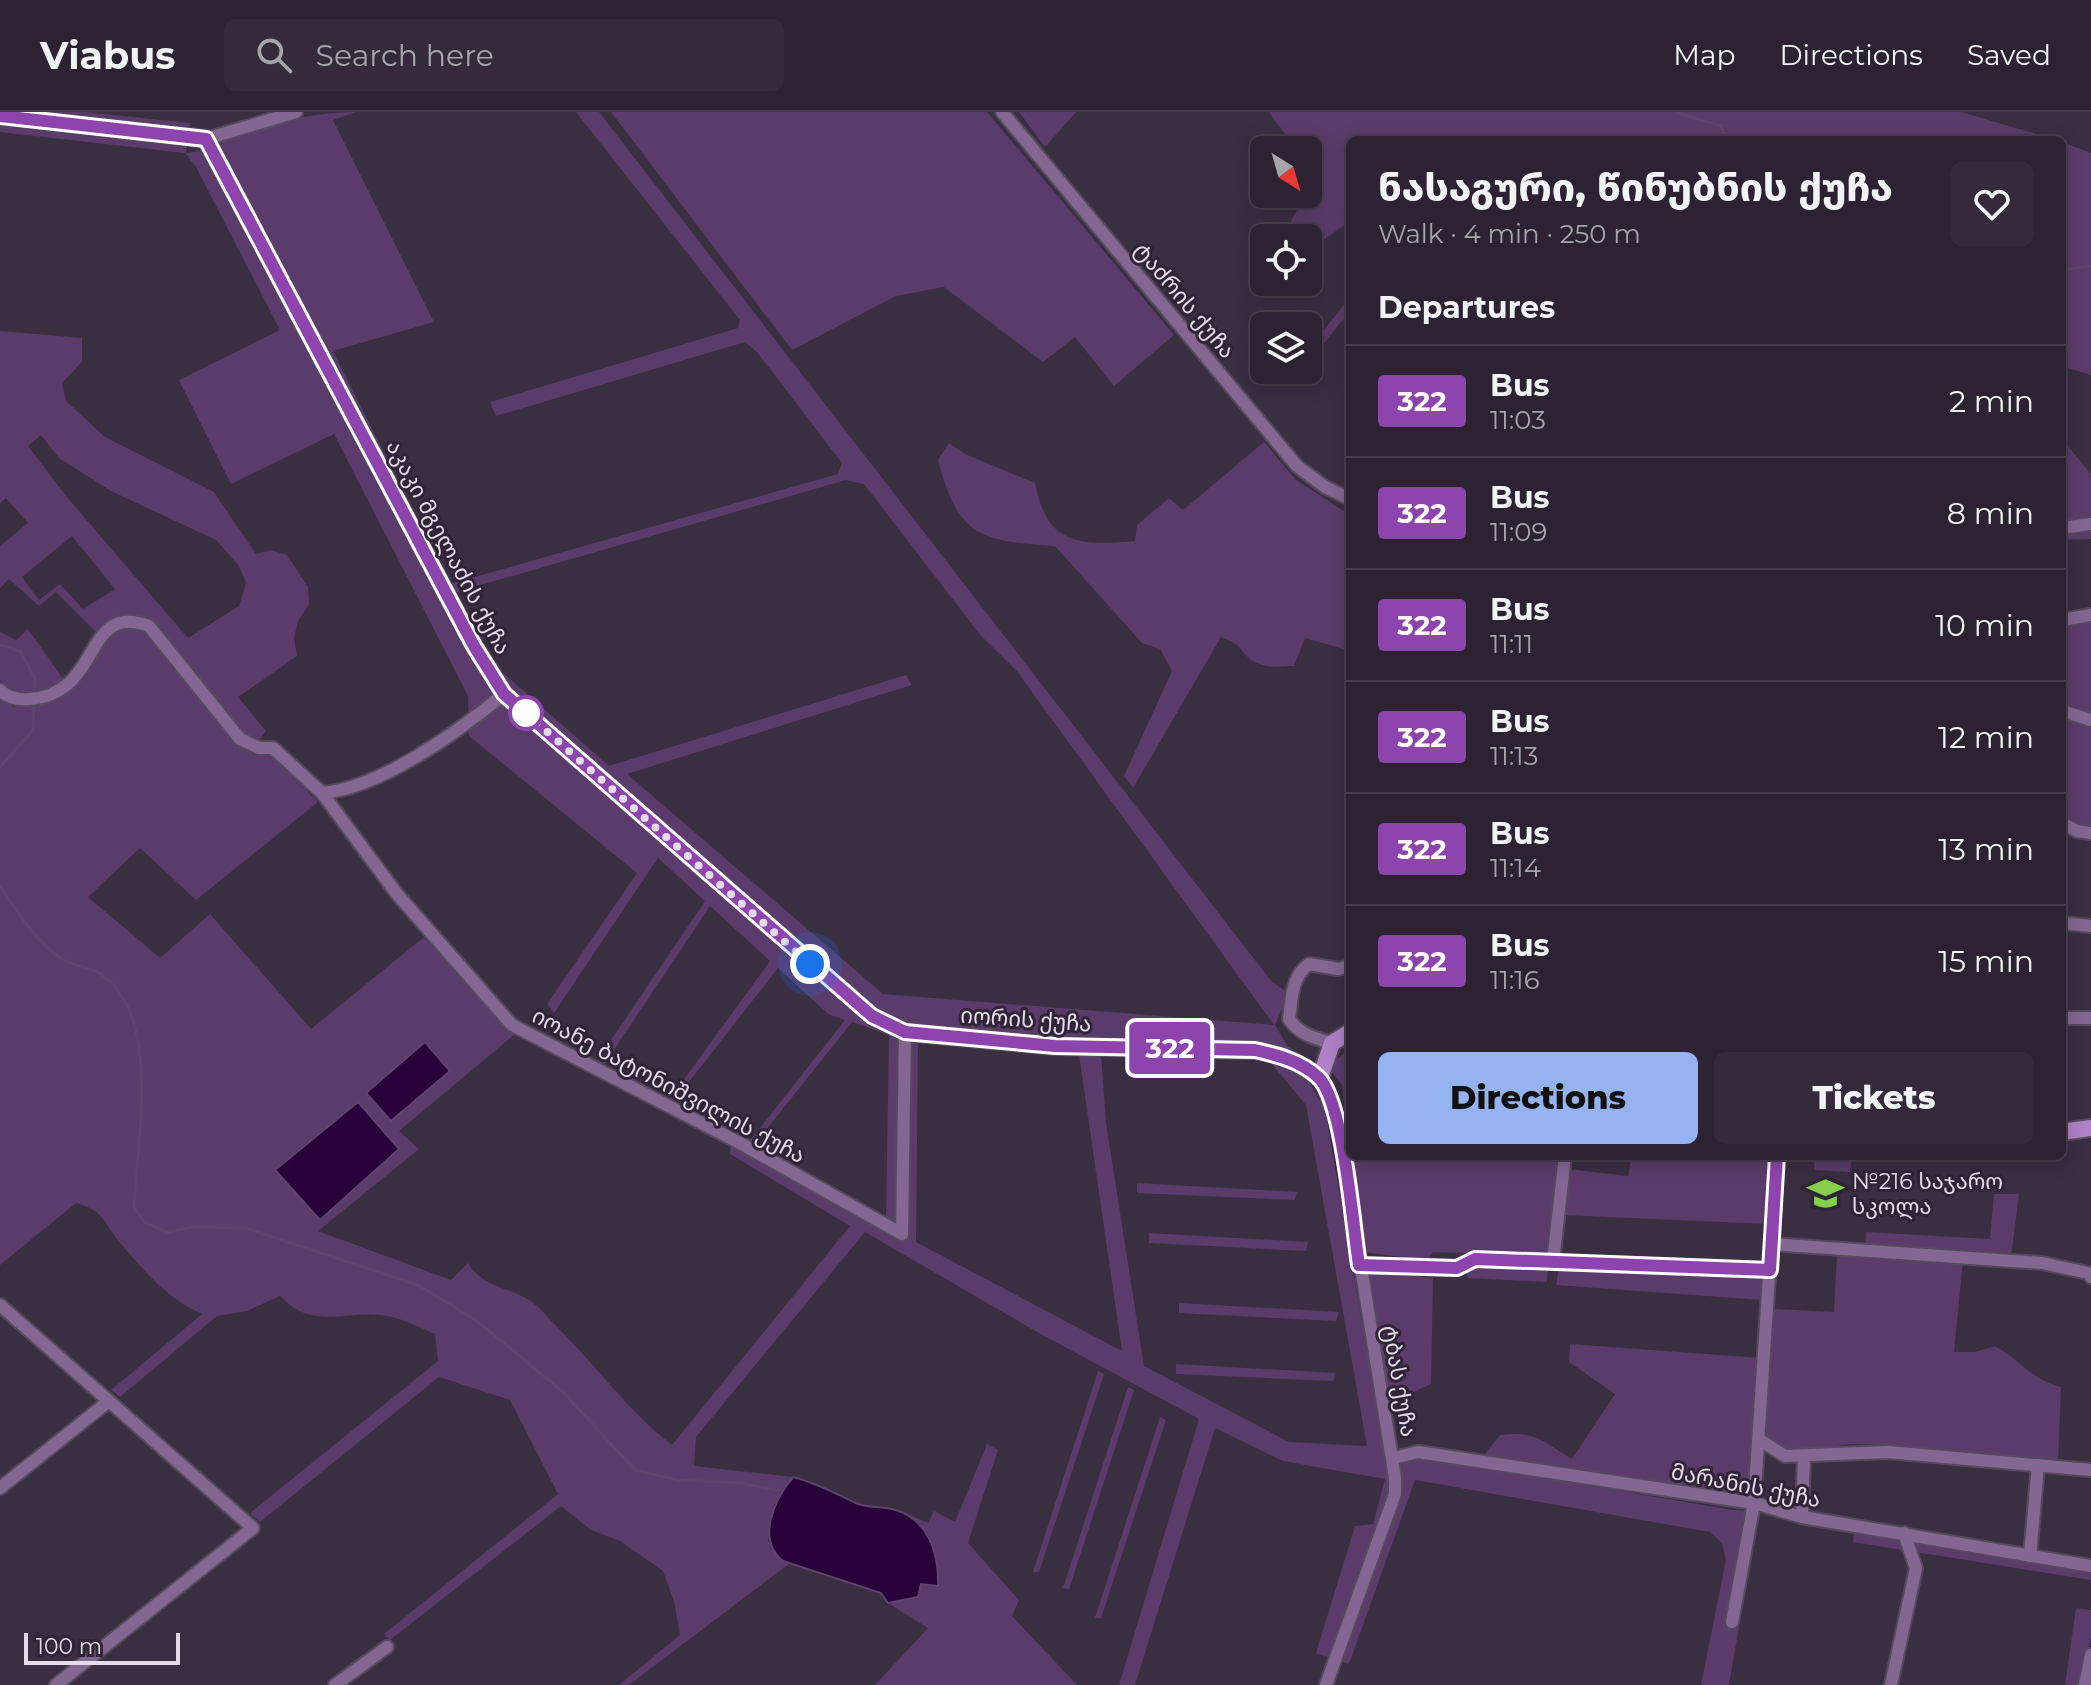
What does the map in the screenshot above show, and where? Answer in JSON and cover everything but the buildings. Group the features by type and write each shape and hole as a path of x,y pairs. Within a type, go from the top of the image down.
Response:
{"street":[{"path":"0,116 206,139 296,112"},
{"name":"ტაძრის ქუჩა","path":"1002,112 1297,466 1325,487 1346,497"},
{"name":"აკაკი მგელაძის ქუჩა","path":"206,139 474,646 504,694 853,1002 905,1032"},
{"path":"2066,527 2091,524"},
{"path":"2066,619 2091,615"},
{"name":"იოანე ბატონიშვილის ქუჩა","path":"0,690 23,699 42,698 65,689 111,624 130,619 149,626 240,739 259,748 273,748 322,793 397,894 512,1025 738,1142 902,1234 905,1032"},
{"path":"322,793 335,792 382,773 475,718 504,694"},
{"path":"2066,712 2091,720"},
{"path":"2066,825 2091,833"},
{"path":"2066,923 2091,926"},
{"path":"1332,1043 1308,1037 1296,1029 1289,1019 1293,987 1298,972 1309,964 1338,969 1346,967"},
{"path":"2066,1018 2091,1018"},
{"name":"იორის ქუჩა","path":"905,1032 1055,1046 1255,1050 1284,1056 1320,1078"},
{"path":"1320,1078 1332,1043 1346,1034"},
{"name":"ტბას ქუჩა","path":"1320,1078 1338,1124 1359,1265 1394,1458 1395,1494 1326,1685"},
{"path":"2066,1131 2091,1128"},
{"path":"1553,1261 1565,1160"},
{"path":"1732,1622 1754,1503 1777,1160"},
{"path":"1772,1244 2042,1263 2090,1274"},
{"path":"1359,1265 1457,1268 1475,1259 1770,1270"},
{"path":"0,1305 253,1528 56,1685"},
{"path":"0,1488 109,1401"},
{"path":"1760,1440 1785,1456 1888,1452 2091,1470"},
{"name":"მარანის ქუჩა","path":"1394,1458 1418,1452 1754,1503 1802,1517 2091,1566"},
{"path":"1802,1517 1804,1457"},
{"path":"2030,1556 2038,1465"},
{"path":"1891,1685 1916,1568 1904,1533"},
{"path":"335,1685 387,1647"},
{"path":"2085,1685 2091,1655"}],"shaded area":[{"path":"0,112 85,112 190,123 186,153 282,121 356,112 333,120 434,322 333,351 450,584 838,474 842,463 757,352 745,342 496,416 490,402 738,328 740,320 576,112 599,112 1272,982 1289,993 1275,1025 1325,1109 1389,1479 1402,1479 1401,1463 1413,1456 1733,1510 1759,1511 1729,1685 1701,1685 1726,1560 1722,1543 1710,1532 1415,1480 1349,1664 1316,1653 1355,1526 1373,1524 1385,1479 1283,1461 1215,1428 1135,1685 1119,1685 1199,1419 1037,1332 865,1232 696,1437 694,1466 793,1477 774,1505 768,1541 783,1561 790,1563 629,1685 619,1685 680,1635 674,1601 663,1571 620,1541 591,1530 561,1506 390,1640 384,1634 558,1494 510,1400 439,1377 260,1522 250,1513 438,1361 435,1334 381,1315 316,1316 304,1313 280,1296 247,1311 217,1316 120,1397 111,1390 202,1314 158,1284 121,1244 103,1218 76,1203 0,1265 0,696 13,707 63,696 82,680 108,635 117,629 129,627 144,631 238,746 274,757 318,802 196,900 140,848 88,897 160,958 210,914 311,1029 424,937 496,1018 515,1034 399,1131 419,1149 318,1231 451,1280 468,1263 488,1282 536,1305 641,1418 672,1445 850,1226 730,1154 732,1133 749,1142 845,1020 828,1014 778,968 678,1096 674,1093 770,961 710,906 603,1066 597,1061 705,901 658,858 554,1013 547,1004 637,873 469,736 468,696 334,434 231,484 179,380 280,330 196,167 185,153 0,132","holes":["846,480 864,484 981,636 1016,670 1274,1025 883,994 627,774 912,685 906,675 609,766 502,672 453,593","852,1022 889,1035 886,1218 754,1145","918,1037 1077,1041 1122,1351 916,1242","1100,1040 1233,1047 1271,1063 1306,1105 1367,1446 1289,1442 1144,1366 1106,1123"]},
{"path":"611,112 987,112 1174,335 1114,386 1075,337 1043,362 944,287 896,296 792,350"},
{"path":"1019,112 1076,112 1045,147"},
{"path":"1269,112 1961,112 2043,136 1346,136 1346,224 1322,241 1322,224 1289,224 1298,208 1322,208 1322,136 1286,136"},
{"path":"2066,144 2091,153 2091,375 2066,367"},
{"path":"1346,302 1346,316 1322,346 1322,332"},
{"path":"0,331 82,338 82,362 62,383 66,401 105,437 214,492 256,554 271,550 287,555 308,587 309,604 298,621 294,638 297,656 238,697 266,731 260,739 241,733 150,621 121,617 109,622 97,633 56,592 39,606 9,579 0,588 0,546 28,523 6,498 0,503","holes":["41,435 59,458 111,491 216,540 239,566 246,583 239,606 188,638 66,496 28,446","72,536 115,589 83,609 60,584 39,600 22,577"]},
{"path":"1264,442 1296,480 1346,512 1346,650 1305,638 1294,666 1268,666 1253,661 1238,646 1221,637 1133,788 1124,776 1172,671 1160,649 1142,643 1055,546 990,537 964,520 954,505 938,460 949,443 965,454 1035,483 1048,519 1057,530 1082,541 1135,541 1137,525 1169,498 1183,510"},
{"path":"2066,444 2091,474 2091,539 2066,540"},
{"path":"2091,610 2091,828 2066,820 2066,615"},
{"path":"28,629 66,683 58,688 32,694 14,690 0,680 0,632 16,640"},
{"path":"425,1042 450,1071 391,1121 366,1093"},
{"path":"1346,1051 1346,1118 1342,1085 1328,1067"},
{"path":"358,1102 399,1149 320,1220 275,1170"},
{"path":"1351,1160 1560,1160 1553,1256 1433,1252 1427,1260 1362,1252"},
{"path":"1631,1160 1773,1160 1769,1224 1563,1215 1567,1169 1628,1176"},
{"path":"1815,1160 1852,1160 1850,1172 1814,1170"},
{"path":"1137,1183 1297,1192 1295,1200 1137,1193"},
{"path":"1994,1194 2019,1194 2011,1257 1865,1247 1866,1232 1990,1239"},
{"path":"1149,1233 1308,1242 1306,1251 1149,1243"},
{"path":"1837,1254 1963,1260 1954,1352 1975,1352 1995,1346 2041,1379 2061,1387 2058,1462 1884,1445 1859,1444 1799,1451 1776,1445 1765,1437 1773,1309 1834,1312"},
{"path":"1475,1263 1548,1265 1547,1282 1469,1278 1464,1270"},
{"path":"1559,1267 1760,1274 1764,1279 1762,1300 1556,1285"},
{"path":"1366,1271 1433,1278 1431,1384 1389,1403"},
{"path":"1179,1303 1339,1312 1336,1321 1179,1313"},
{"path":"1570,1344 1761,1358 1750,1498 1480,1460 1500,1435 1513,1434 1532,1436 1572,1459 1615,1394 1569,1362"},
{"path":"1176,1364 1336,1373 1333,1381 1176,1374"},
{"path":"1098,1371 1104,1374 1039,1572 1033,1572"},
{"path":"1128,1387 1134,1390 1069,1589 1063,1588"},
{"path":"1160,1417 1166,1420 1101,1618 1095,1618"},
{"path":"987,1444 998,1450 968,1543 1019,1600 1012,1616 1077,1685 875,1685 928,1628 888,1603 918,1597 921,1584 938,1586 919,1525 896,1509 928,1523 934,1511 955,1522"},
{"path":"793,1477 860,1505 892,1509 915,1520 934,1550 938,1586 921,1584 918,1597 888,1603 881,1593 783,1561 770,1542 769,1531 774,1508"},
{"path":"1854,1532 1914,1539 2091,1573 2091,1580 1853,1542"},
{"path":"2076,1608 2091,1610 2091,1637 2082,1685 2065,1685"}],"waterway":[{"path":"1676,112 1721,126 1725,136"},
{"path":"2066,269 2091,266"},
{"path":"0,645 20,651 35,678 35,687"},
{"path":"0,767 33,730 34,703"},
{"path":"0,886 20,916 55,955 99,973 119,992 132,1017 142,1080 134,1206 144,1222 167,1232 194,1227 245,1228 420,1286 477,1321 562,1391 635,1470 678,1480 740,1483 781,1491"}],"bus line":[{"name":"322","path":"0,116 206,139 474,646 504,694 872,1016 905,1032 1055,1046 1255,1050 1284,1056 1320,1078 1333,1105 1359,1265 1457,1268 1475,1259 1770,1270 1777,1160"}],"place":[{"name":"№216 საჯარო სკოლა","path":"1826,1194"}],"route":[{"path":"526,713 524,711 810,964"}]}
